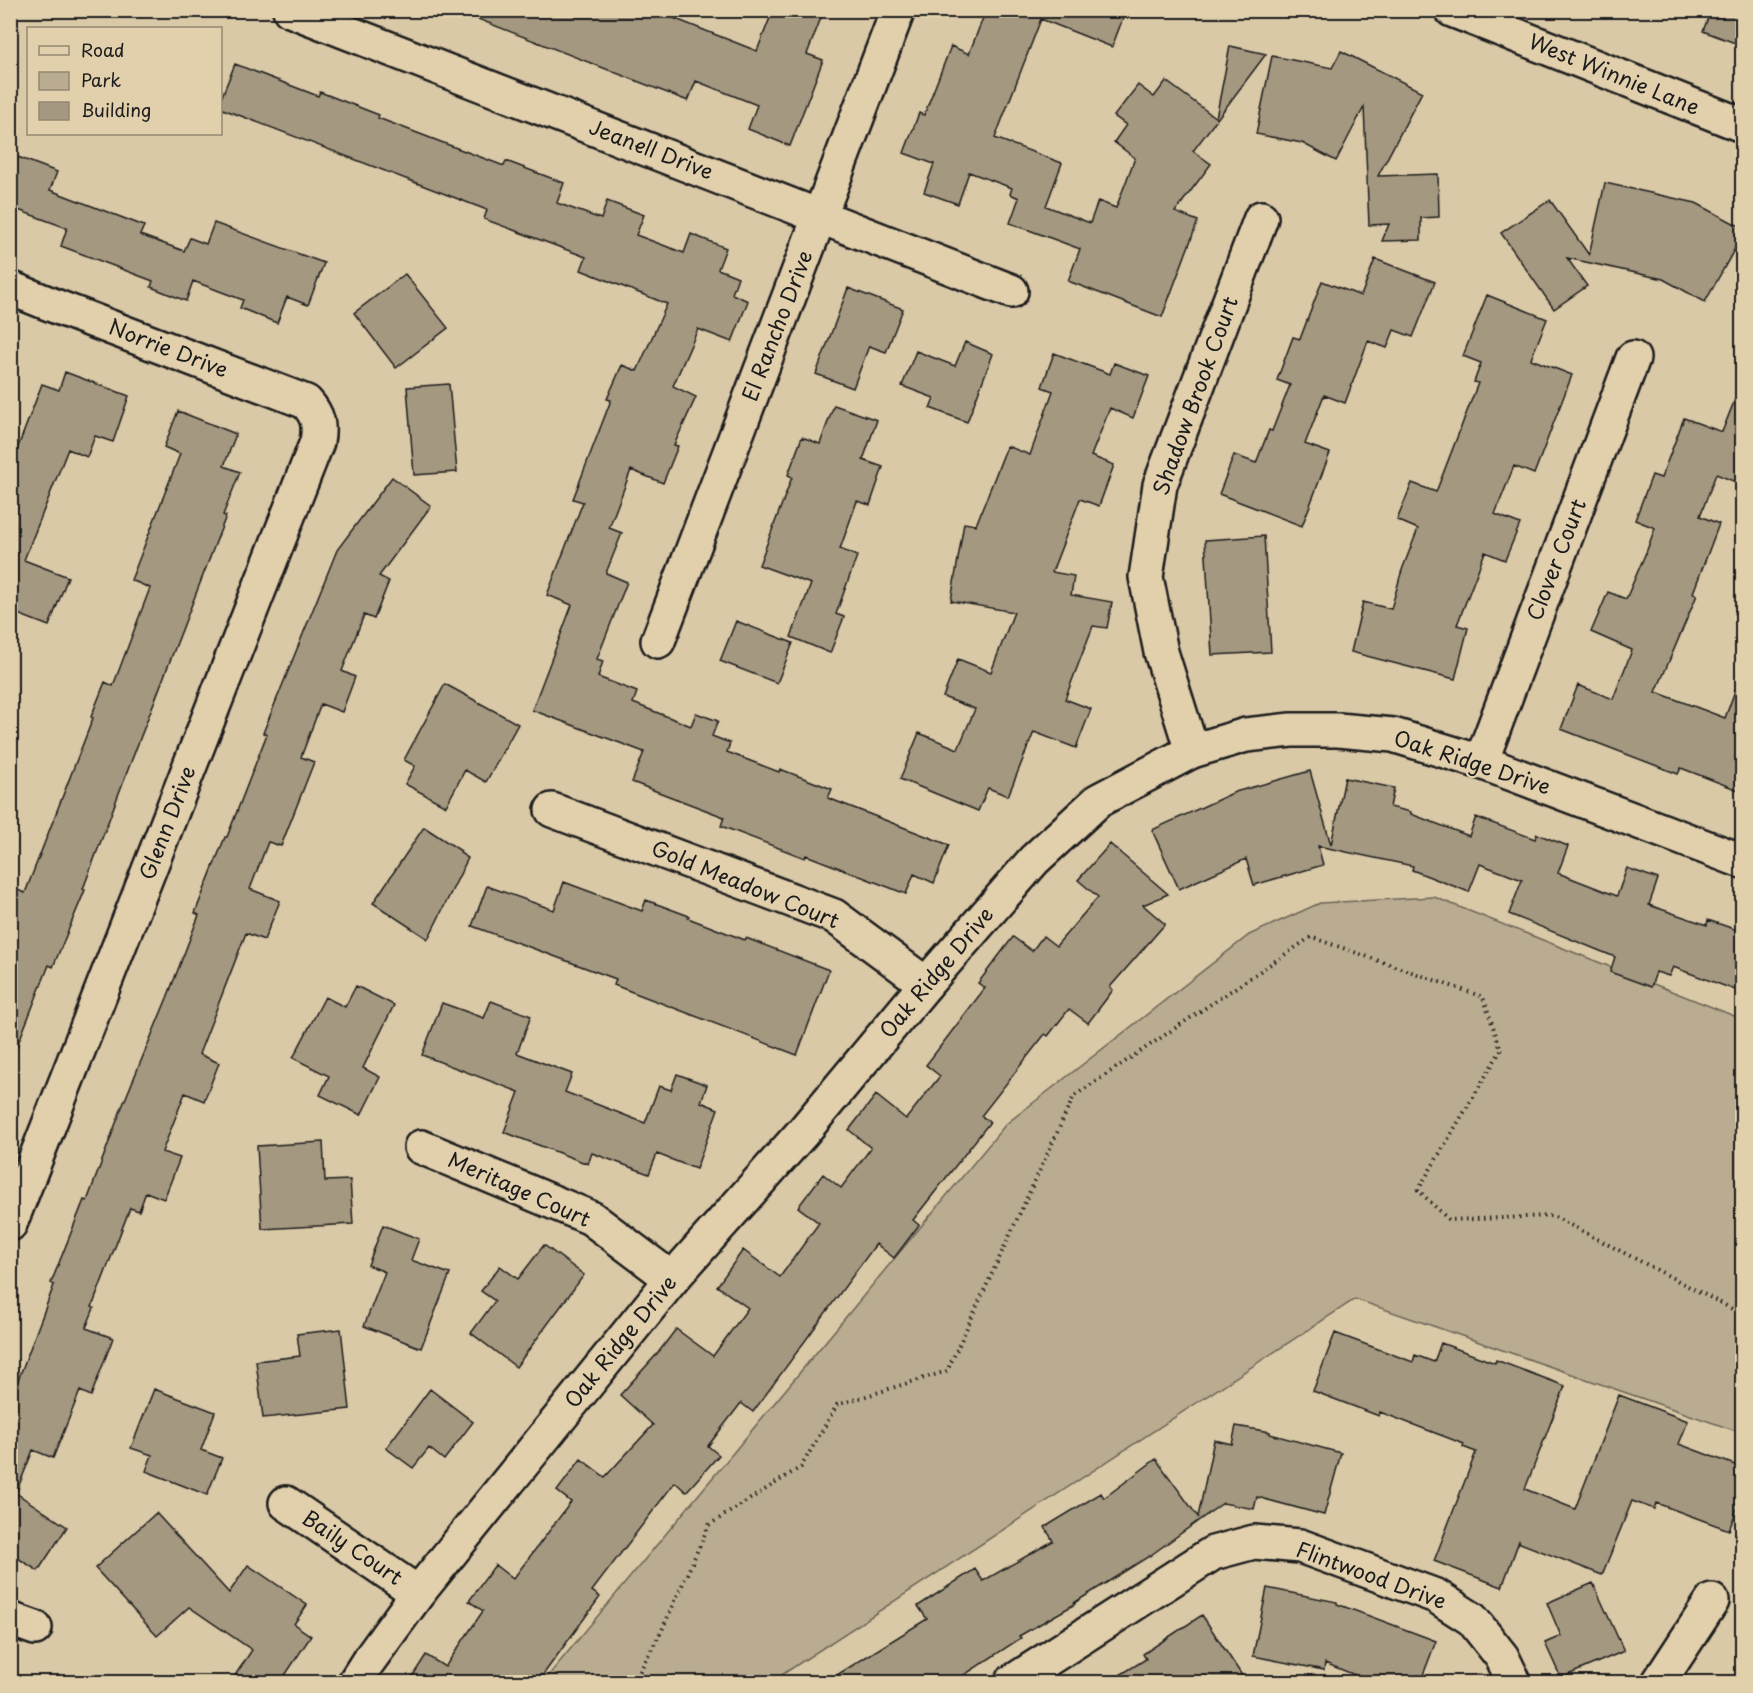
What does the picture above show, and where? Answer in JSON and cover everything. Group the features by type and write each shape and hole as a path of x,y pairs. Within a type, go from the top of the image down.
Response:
{"street":[{"name":"Jeanell Drive","path":"290,10 1011,291"},
{"name":"El Rancho Drive","path":"658,641 898,10"},
{"name":"West Winnie Lane","path":"1452,10 1743,125"},
{"name":"Shadow Brook Court","path":"1192,751 1161,652 1146,577 1160,485 1261,218"},
{"name":"Norrie Drive","path":"11,288 306,402 318,420"},
{"name":"Clover Court","path":"1481,762 1633,358"},
{"name":"Glenn Drive","path":"10,1224 317,442 318,420"},
{"name":"Oak Ridge Drive","path":"355,1683 418,1593 672,1279 803,1132 926,984 1034,860 1099,800 1192,751 1246,735 1291,730 1338,730 1393,735 1481,762 1743,861"},
{"name":"Gold Meadow Court","path":"552,810 834,916 926,984"},
{"name":"Meritage Court","path":"421,1147 591,1218 672,1279"},
{"name":"Baily Court","path":"286,1503 418,1593"},
{"name":"Flintwood Drive","path":"1012,1683 1213,1553 1254,1542 1300,1546 1436,1596 1473,1619 1502,1657 1514,1683"},
{"path":"1659,1683 1712,1601"}],"path":[{"path":"634,1683 662,1630 708,1525 801,1467 837,1405 946,1371 1074,1096 1311,937 1484,997 1502,1050 1418,1190 1449,1220 1553,1216 1743,1314"}],"green space":[{"path":"1434,897 1742,1019 1742,1433 1355,1299 771,1682 543,1682 1006,1124 1249,935 1320,903"}],"building":[{"path":"460,10 653,10 757,51 773,10 824,10 807,54 823,60 790,146 748,129 757,105 696,81 688,101 460,12"},
{"path":"986,10 1126,10 1112,47 1041,19 995,138 1062,163 1046,206 1090,223 1098,201 1116,208 1135,158 1114,142 1126,125 1114,116 1138,85 1154,97 1166,81 1216,118 1230,46 1266,54 1193,151 1211,164 1175,212 1198,221 1162,317 1068,281 1080,249 1010,223 1019,198 1010,194 1012,188 969,172 958,204 924,192 934,164 904,153 919,113 924,115 951,46 969,54"},
{"path":"1711,10 1743,10 1743,46 1703,31"},
{"path":"1341,51 1422,92 1378,176 1438,174 1439,217 1421,218 1421,240 1382,241 1389,224 1369,225 1364,107 1336,161 1302,143 1256,134 1272,56 1332,68"},
{"path":"235,64 318,96 320,92 379,115 378,118 504,166 506,161 564,183 557,203 601,219 607,201 644,215 636,235 684,253 691,234 726,248 718,269 738,277 732,294 748,301 732,342 698,329 673,386 696,397 674,445 678,446 663,483 631,470 609,528 622,533 606,573 627,582 597,659 603,661 598,677 637,692 633,703 691,726 696,713 718,721 712,736 730,743 727,752 832,789 828,798 949,845 934,883 914,874 906,894 806,855 805,858 721,826 724,817 632,782 644,752 532,710 572,605 547,595 583,502 573,499 611,400 607,399 622,365 637,371 667,304 581,270 586,257 484,219 487,210 222,109 222,96"},
{"path":"10,154 57,172 50,190 144,226 140,235 184,251 190,238 206,244 214,223 324,263 308,305 287,297 277,323 240,308 243,300 193,281 186,301 151,287 153,281 61,246 67,228 10,207"},
{"path":"1605,183 1696,203 1743,228 1743,234 1705,302 1663,279 1567,258 1587,286 1554,309 1501,233 1550,200 1589,255"},
{"path":"1375,259 1435,282 1413,337 1394,330 1387,348 1368,341 1345,403 1324,395 1305,444 1330,453 1302,526 1219,494 1234,455 1256,463 1269,430 1272,431 1290,385 1277,380 1293,337 1300,339 1322,281 1361,296"},
{"path":"405,274 448,328 396,368 354,313"},
{"path":"848,288 903,309 886,352 869,346 853,388 816,374"},
{"path":"1487,295 1547,319 1531,359 1572,375 1534,474 1514,466 1495,514 1520,524 1505,560 1485,552 1457,625 1468,628 1455,679 1351,652 1363,602 1391,609 1402,570 1418,529 1397,520 1412,483 1436,492 1478,383 1474,382 1481,363 1463,356"},
{"path":"965,342 993,354 967,422 930,408 934,398 902,386 916,351 955,366"},
{"path":"1054,353 1110,374 1114,363 1149,376 1133,418 1110,408 1091,456 1114,465 1099,506 1080,499 1052,572 1074,576 1071,595 1112,602 1107,628 1093,626 1065,699 1091,709 1076,748 1034,732 1008,796 988,788 978,811 900,779 919,733 958,749 975,709 943,697 958,659 991,672 1014,612 951,601 964,523 976,525 1007,446 1030,455 1053,391 1042,387"},
{"path":"65,372 129,396 113,442 95,436 87,457 68,449 24,560 68,577 49,626 10,611 10,468 42,384 59,390"},
{"path":"449,384 457,472 414,475 407,387"},
{"path":"1741,384 1743,384 1743,485 1716,474 1700,516 1719,524 1693,593 1697,595 1656,692 1725,718 1740,677 1743,677 1743,792 1681,768 1678,774 1561,729 1578,685 1613,699 1632,650 1591,632 1608,592 1626,599 1647,550 1655,528 1635,520 1652,475 1661,478 1684,418 1722,432"},
{"path":"834,405 877,420 863,460 883,467 870,505 857,501 840,549 857,556 836,614 844,617 830,653 791,637 811,584 759,565 792,477 788,475 802,437 820,444"},
{"path":"178,411 236,434 224,466 240,472 223,515 226,516 83,889 85,890 53,967 49,965 12,1059 10,1059 10,887 25,893 105,682 113,686 150,588 131,580 180,454 164,447"},
{"path":"392,477 431,506 379,576 389,581 374,619 364,615 342,671 355,677 342,712 321,704 301,757 314,762 281,846 268,842 250,889 280,901 264,940 246,933 199,1054 219,1063 204,1101 185,1093 162,1152 180,1158 164,1199 146,1192 139,1211 130,1208 92,1307 94,1308 86,1328 113,1338 91,1396 80,1391 53,1458 33,1450 16,1493 67,1527 38,1571 10,1553 10,1380 17,1383 54,1285 51,1283 84,1200 87,1201 122,1107 167,998 199,915 195,913 267,734 263,733 337,550"},
{"path":"1264,536 1271,652 1212,655 1205,540"},
{"path":"736,621 793,643 777,683 720,661"},
{"path":"445,684 518,724 486,782 465,770 446,806 405,784 415,766 404,760"},
{"path":"1310,771 1331,845 1345,778 1394,788 1390,807 1411,812 1411,814 1469,836 1476,817 1535,839 1537,834 1568,846 1558,873 1617,896 1627,868 1658,879 1649,905 1707,925 1708,920 1743,932 1743,993 1673,967 1669,976 1656,972 1651,987 1610,972 1615,957 1509,914 1522,880 1480,864 1469,892 1412,870 1413,866 1318,846 1323,865 1254,885 1246,859 1179,889 1152,830 1235,792"},
{"path":"424,827 468,858 428,939 373,903"},
{"path":"1110,844 1168,894 1143,905 1165,924 1110,987 1113,990 1088,1023 1069,1009 1048,1036 1045,1034 981,1116 990,1122 913,1220 919,1225 894,1258 876,1244 753,1412 741,1403 708,1446 719,1455 686,1492 675,1482 592,1591 600,1597 537,1683 408,1683 426,1655 445,1667 483,1611 469,1601 495,1565 513,1579 571,1502 557,1491 581,1459 605,1477 653,1425 620,1395 658,1353 676,1329 713,1356 748,1308 717,1286 743,1250 780,1277 819,1223 798,1207 823,1174 841,1188 871,1148 849,1130 876,1095 906,1119 940,1076 926,1065 985,988 978,983 1013,937 1032,951 1043,936 1056,946 1098,897 1078,880"},
{"path":"564,882 642,911 646,900 745,940 746,938 829,970 797,1055 614,985 616,979 472,926 487,886 554,910"},
{"path":"356,986 394,1005 363,1068 380,1077 361,1115 320,1095 329,1076 293,1058 325,997 345,1007"},
{"path":"491,1001 531,1016 517,1053 572,1074 565,1092 645,1123 659,1086 671,1090 677,1074 707,1085 701,1102 718,1109 696,1169 657,1154 649,1174 592,1153 588,1164 504,1132 519,1092 422,1055 442,1003 484,1018"},
{"path":"323,1142 325,1181 350,1180 353,1224 262,1229 257,1146"},
{"path":"383,1225 419,1239 411,1260 450,1274 421,1348 364,1326 385,1272 368,1265"},
{"path":"544,1245 584,1275 516,1367 471,1333 495,1301 481,1291 500,1266 518,1279"},
{"path":"341,1329 350,1409 263,1418 256,1361 300,1356 297,1334"},
{"path":"1335,1333 1413,1362 1415,1355 1434,1362 1441,1343 1495,1363 1496,1360 1565,1386 1525,1489 1575,1509 1619,1395 1688,1421 1679,1444 1743,1468 1743,1493 1729,1530 1656,1503 1654,1509 1632,1501 1602,1575 1519,1541 1502,1587 1434,1561 1476,1452 1463,1447 1464,1444 1380,1412 1379,1416 1313,1391"},
{"path":"154,1389 215,1412 201,1450 222,1458 207,1495 146,1471 152,1455 131,1448"},
{"path":"430,1389 473,1422 444,1460 429,1448 413,1468 386,1448"},
{"path":"1236,1426 1270,1432 1270,1434 1341,1453 1324,1515 1257,1497 1254,1509 1223,1503 1151,1555 1075,1604 1019,1636 1021,1638 952,1683 824,1683 927,1619 918,1606 975,1569 983,1581 1053,1541 1045,1527 1101,1493 1104,1498 1156,1459 1198,1517 1214,1440 1232,1444"},
{"path":"156,1513 229,1593 248,1565 307,1605 294,1624 311,1636 280,1683 230,1683 252,1650 189,1607 157,1636 95,1568"},
{"path":"1593,1583 1624,1651 1561,1678 1545,1643 1561,1636 1547,1603"},
{"path":"1267,1588 1337,1602 1337,1604 1436,1641 1420,1683 1375,1683 1325,1663 1324,1670 1253,1656"},
{"path":"1202,1615 1247,1683 1107,1683 1146,1659 1143,1654"}]}
